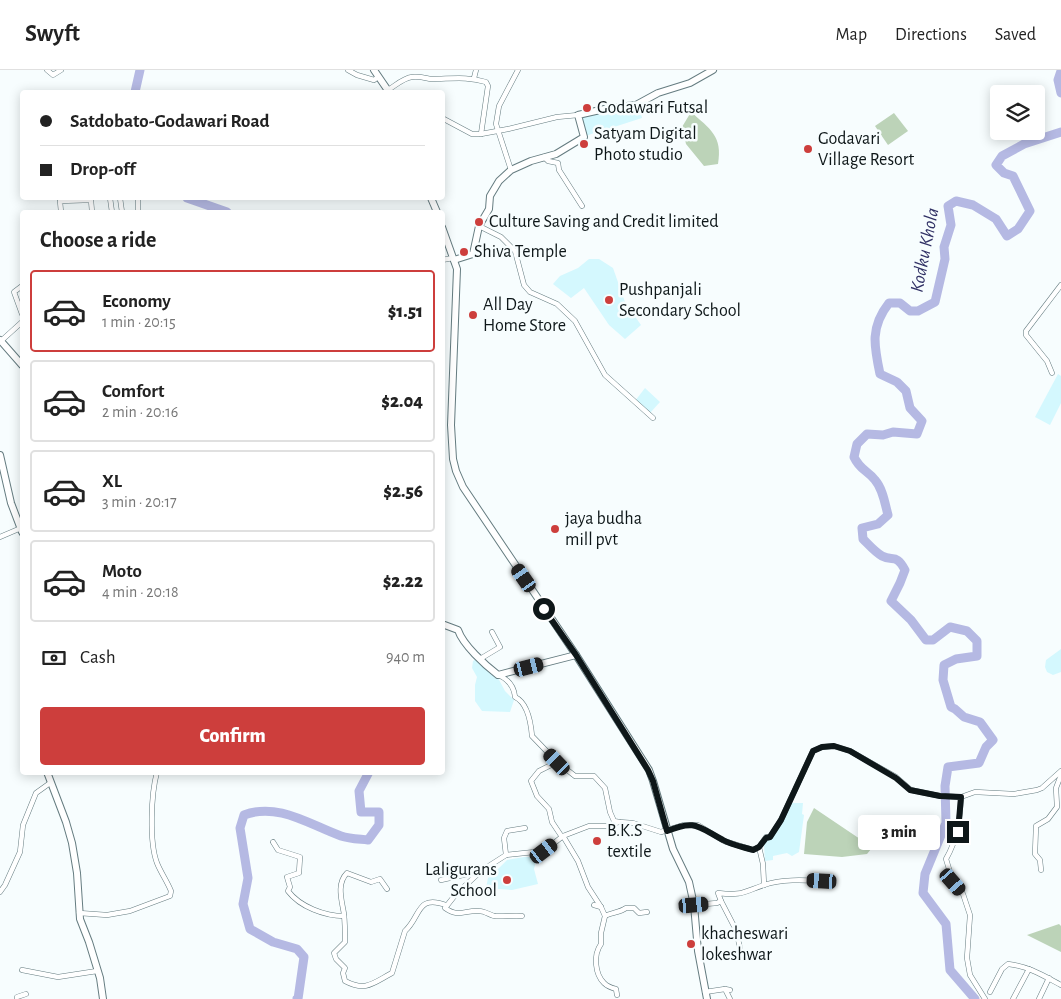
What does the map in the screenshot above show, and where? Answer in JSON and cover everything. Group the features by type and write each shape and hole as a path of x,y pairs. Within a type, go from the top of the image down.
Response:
{"street":[{"path":"47,70 53,75 61,70"},
{"path":"348,70 374,80 378,77"},
{"path":"374,70 388,90"},
{"path":"474,78 476,70"},
{"path":"511,170 496,124 499,106 518,70"},
{"path":"445,120 472,134 481,134 557,117 636,105 658,93 690,83 713,70"},
{"path":"390,90 405,79 413,76 432,79 451,77 474,78 488,84 481,134"},
{"path":"445,260 473,254 480,226 489,208 490,196 494,188 511,170 556,154 584,137 578,115"},
{"path":"544,157 548,161 558,164 559,170 582,206"},
{"path":"61,210 60,201 76,200"},
{"path":"480,226 501,237 515,251 524,285 530,292 557,304 575,321 605,375 653,418"},
{"path":"445,235 454,259 457,278 451,444 456,471 463,487 576,655 648,770 673,849 690,882 696,937 707,999"},
{"path":"1052,373 1048,361 1026,334 1026,331 1061,285"},
{"path":"20,288 14,292 20,308"},
{"path":"20,324 0,340 20,363"},
{"path":"0,351 8,349"},
{"path":"0,455 11,503 20,525"},
{"path":"0,537 20,531"},
{"path":"445,625 458,630 462,640 480,659 507,680 514,689 515,697 519,699 530,722 532,736 557,762 574,776 594,776 605,788 614,821 633,822 662,832 684,825 698,825 724,841 753,850 759,847 766,838 770,837 781,820 813,751 822,747 834,746 850,751 896,778 910,790 940,796 961,797 975,792 1014,794 1037,790 1042,788 1061,771"},
{"path":"480,659 500,647 492,632"},
{"path":"498,674 576,655"},
{"path":"557,762 539,771 531,782 537,796 549,809 552,822 578,861 588,887 602,906 605,916 600,933 601,944 597,949 597,970 606,985 616,989 617,995"},
{"path":"48,775 72,843 77,872 79,913 97,971 103,999"},
{"path":"79,913 107,915 130,911 170,896 171,892 157,862 154,849 152,819 156,775"},
{"path":"1042,870 1040,860 1035,854 1036,826 1048,819 1057,807 1056,788 1061,775"},
{"path":"0,892 20,852 24,825 36,793 50,783"},
{"path":"961,797 958,832 954,846 946,859 953,882 963,894 970,915 967,958 970,976 985,999"},
{"path":"522,916 495,916 483,911 473,910 464,913 452,913 444,908 480,871 506,855 544,851 563,837 589,826 608,826 619,822"},
{"path":"506,855 504,838 507,831 525,828"},
{"path":"273,842 278,850 300,857 298,873 287,877 290,887 288,891 293,898 330,916 344,916"},
{"path":"759,847 763,864 764,885"},
{"path":"441,880 480,871"},
{"path":"387,889 380,880 371,882 347,873 341,884 340,896 344,916 345,942 334,954 336,959 345,968 343,974 345,981 358,987 362,987 392,972 405,931 410,927 425,903 432,901 446,905"},
{"path":"742,957 736,930 718,893 743,894 764,885 806,880 822,881"},
{"path":"694,905 721,901"},
{"path":"594,905 602,906"},
{"path":"605,916 626,908 634,908 639,913 647,912"},
{"path":"990,992 1002,969 1008,964 1028,969 1061,985"},
{"path":"1013,999 1028,969"},
{"path":"22,970 58,977 97,971"},
{"path":"1039,999 1049,978"},
{"path":"705,992 728,990 730,999"},
{"path":"17,999 26,994"}],"shaded area":[{"path":"640,106 642,118 614,127 612,132 602,136 594,133 586,136 581,115"},
{"name":"Pushpanjali Secondary School","path":"589,259 599,259 613,268 625,302 641,325 625,339 609,325 584,288 571,298 553,284 560,276 578,268"},
{"path":"1058,374 1061,376 1061,403 1050,425 1035,417"},
{"path":"645,388 660,402 650,413 635,401"},
{"path":"1061,649 1061,672 1053,675 1047,672 1045,667 1046,660"},
{"path":"478,658 497,676 505,691 514,700 510,712 482,711 475,701 477,677 472,668 473,661"},
{"path":"789,803 803,803 802,814 804,815 799,852 792,856 787,853 773,856 773,860 765,861 764,846 767,838 770,837 772,830"},
{"name":"Laligurans School","path":"537,857 534,869 538,884 512,890 486,888 489,873 498,869 507,860"}],"green space":[{"path":"691,112 714,134 719,146 718,164 704,166 686,144 682,127"},
{"path":"894,113 908,131 888,145 875,126"},
{"path":"814,808 860,839 875,844 867,854 842,857 804,854 807,822"},
{"path":"1059,924 1061,926 1061,952 1027,935"}],"waterway":[{"path":"135,90 140,70"},
{"name":"Kodku Khola","path":"1061,71 1058,80 1061,93"},
{"name":"Kodku Khola","path":"975,999 950,970 946,924 923,893 925,874 946,823 945,786 948,767 979,763 986,747 993,740 980,722 964,717 951,707 943,680 944,665 956,659 977,656 977,641 967,631 950,627 933,640 926,640 911,620 891,601 905,570 899,561 882,556 863,539 862,528 878,524 888,515 878,484 859,465 854,457 857,444 867,434 883,435 893,432 917,434 922,421 910,408 906,391 897,382 880,374 875,337 879,320 889,303 900,303 910,311 918,311 935,302 945,259 944,247 951,225 948,206 956,201 973,205 996,219 1007,236 1018,229 1030,211 1013,176 1004,173 996,165 1002,156 1024,144 1061,132"},
{"path":"193,200 221,210"},
{"path":"298,999 304,957 297,949 273,942 250,929 243,904 248,878 240,828 244,815 269,811 281,813 294,816 341,836 368,840 379,825 379,812 361,812 359,791 367,775"}],"place":[{"name":"Godawari Futsal","path":"587,108"},
{"name":"Satyam Digital Photo studio","path":"584,144"},
{"name":"Godavari Village Resort","path":"808,149"},
{"name":"Culture Saving and Credit limited","path":"479,222"},
{"name":"Shiva Temple","path":"464,252"},
{"name":"Pushpanjali Secondary School","path":"609,300"},
{"name":"All Day Home Store","path":"473,315"},
{"name":"jaya budha mill pvt","path":"555,529"},
{"name":"B.K.S textile","path":"597,841"},
{"name":"Laligurans School","path":"507,880"},
{"name":"khacheswari lokeshwar","path":"691,944"}],"route":[{"path":"544,609 576,655 648,770 653,781 667,831 676,827 693,824 698,825 724,841 753,850 759,847 766,838 770,837 781,820 813,751 822,747 834,746 850,751 896,778 910,790 940,796 961,797 958,832"}]}
